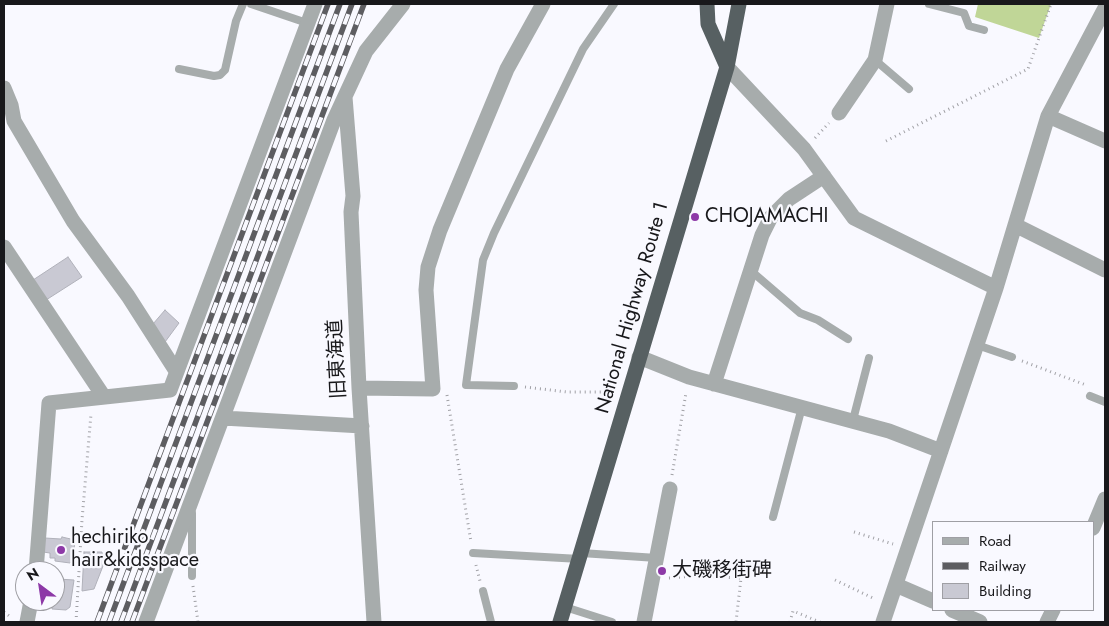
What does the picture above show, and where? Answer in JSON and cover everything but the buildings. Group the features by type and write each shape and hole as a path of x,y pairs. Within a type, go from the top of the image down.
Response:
{"highway":[{"path":"707,4 708,24 727,66"},
{"name":"National Highway Route 1","path":"560,622 727,66 739,4"}],"street":[{"path":"37,561 49,403 170,390 315,4"},
{"path":"146,622 345,93 366,51 403,4"},
{"path":"359,388 433,389 426,290 428,267 440,230 507,69 543,4"},
{"path":"839,113 875,60 887,4"},
{"path":"883,622 996,288 1048,116 1105,8"},
{"path":"727,66 804,149 854,218 996,288"},
{"path":"4,88 11,104 14,121 73,221 128,296 176,371"},
{"name":"旧東海道","path":"345,93 353,196 351,212 359,388 374,622"},
{"path":"1048,116 1105,141"},
{"path":"714,384 750,270 762,235 771,217 789,199 824,176"},
{"path":"1015,225 1105,270"},
{"path":"4,248 98,398"},
{"path":"639,357 689,377 889,430 941,451"},
{"path":"223,418 362,426"},
{"path":"644,622 670,489"},
{"path":"1094,526 1105,499"},
{"path":"896,585 932,601"},
{"path":"954,611 980,622"}],"lane":[{"path":"179,70 214,76 220,75 225,70 236,21 242,4"},
{"path":"251,4 307,23"},
{"path":"514,386 466,385 483,260 494,233 583,49 614,4"},
{"path":"929,4 964,13 969,26 984,30"},
{"path":"875,60 910,89"},
{"path":"750,270 800,313 818,320 848,339"},
{"path":"977,345 1012,357"},
{"path":"853,420 869,358"},
{"path":"1090,396 1105,402"},
{"path":"773,517 802,407"},
{"path":"192,503 192,576"},
{"path":"473,553 657,558"},
{"path":"483,591 491,622"},
{"path":"565,607 612,622"}],"path":[{"path":"886,141 1028,69 1051,4"},
{"path":"804,149 839,113"},
{"path":"1012,357 1086,383 1090,396"},
{"path":"670,489 689,377"},
{"path":"514,386 567,392 615,392"},
{"path":"446,390 473,553 483,591"},
{"path":"76,622 82,520 98,398"},
{"path":"854,532 908,549"},
{"path":"192,576 198,622"},
{"path":"653,580 695,576 741,578 736,622"},
{"path":"835,580 889,605"},
{"path":"790,622 793,610 820,622"}],"green space":[{"path":"978,4 1051,4 1039,38 975,17"}],"railway":[{"path":"97,622 328,4"},
{"path":"109,622 340,4"},
{"path":"121,622 352,4"},
{"path":"132,622 364,4"}],"place":[{"name":"CHOJAMACHI","path":"695,217"},
{"name":"hechiriko hair&kidsspace","path":"61,550"},
{"name":"大磯移街碑","path":"662,571"}]}
